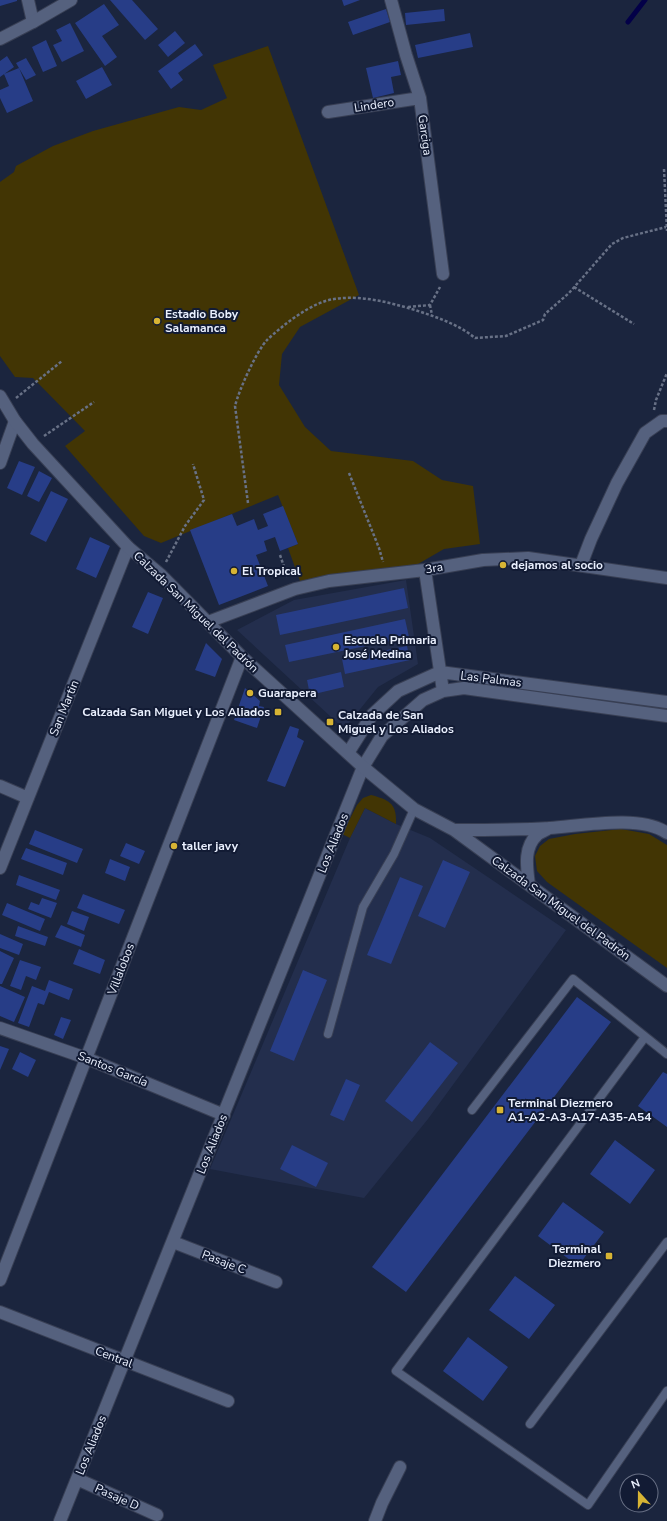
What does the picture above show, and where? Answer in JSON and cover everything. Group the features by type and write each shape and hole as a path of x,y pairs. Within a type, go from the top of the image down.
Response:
{"street":[{"path":"28,0 33,22"},
{"path":"0,39 71,0"},
{"name":"Garciga","path":"392,0 406,55 420,98 443,274"},
{"name":"Lindero","path":"328,112 420,98"},
{"name":"Calzada San Miguel del Padrón","path":"3,401 33,444 128,547 160,574 242,657 363,767 414,809 454,830 667,986"},
{"path":"0,463 16,420"},
{"path":"581,566 591,539 617,483 645,433 662,421 667,421"},
{"name":"San Martin","path":"0,868 128,547"},
{"name":"3ra","path":"208,622 292,590 329,581 425,570 483,560 528,558 667,578"},
{"path":"425,570 443,691"},
{"name":"Villalobos","path":"0,1280 242,657"},
{"path":"348,753 372,715 398,691 440,672"},
{"name":"Las Palmas","path":"440,672 667,702"},
{"name":"Las Palmas","path":"363,767 382,736 423,700 443,691 464,688 667,716"},
{"name":"Los Aliados","path":"60,1521 363,767"},
{"path":"0,786 28,798"},
{"name":"Calzada San Miguel del Padrón","path":"454,830 549,828 622,822 644,825 667,833"},
{"path":"529,885 527,856 530,846 537,836 549,828"},
{"name":"Santos García","path":"0,1028 86,1058 224,1115"},
{"name":"Pasaje C","path":"173,1242 276,1282"},
{"name":"Central","path":"0,1312 228,1401"},
{"path":"375,1521 382,1503 400,1467"},
{"name":"Pasaje D","path":"77,1479 157,1515"}],"lane":[{"path":"328,1034 363,907 394,854 414,809"},
{"path":"472,1110 573,979 667,1054"},
{"path":"645,1036 396,1371 588,1504 667,1391"},
{"path":"530,1424 667,1242"}],"path":[{"path":"664,169 667,231"},
{"path":"248,503 235,406 238,394 254,360 267,341 303,312 319,302 334,299 350,298 381,300 432,315 464,329 475,338 506,336 543,320 545,314 574,287 612,244 623,238 666,227"},
{"path":"432,315 430,305 438,293 443,274"},
{"path":"574,287 634,324"},
{"path":"406,307 430,305"},
{"path":"3,401 62,361"},
{"path":"645,433 652,421 656,400 667,373"},
{"path":"33,444 94,402"},
{"path":"160,574 185,526 204,500 193,464"},
{"path":"349,473 380,548 386,574"},
{"path":"280,555 292,590"}],"shaded area":[{"path":"268,46 359,295 300,327 282,354 279,385 305,427 331,451 413,461 442,480 473,486 480,544 444,549 418,564 300,581 288,548 298,544 278,495 161,543 144,536 65,446 85,431 33,378 15,377 0,356 0,182 14,172 16,166 53,146 93,131 179,107 201,110 227,98 213,65"},
{"name":"Escuela Primaria José Medina","path":"406,580 418,664 378,687 344,729 237,630 294,600"},
{"path":"371,795 388,801 394,807 396,824 365,808 350,838 342,834 357,805 363,798"},
{"path":"365,808 396,824 430,838 566,930 428,1119 364,1198 210,1169 350,838"},
{"path":"621,829 649,834 667,845 667,968 547,882 537,871 535,856 540,846 549,839 575,834"}],"building":[{"path":"0,0 17,0 17,1 0,6"},
{"path":"110,0 132,0 158,29 145,40"},
{"path":"342,0 360,0 344,6"},
{"path":"104,4 119,25 102,36 117,57 105,66 75,23"},
{"path":"386,9 390,22 353,35 348,22"},
{"path":"444,9 445,21 406,25 405,13"},
{"path":"70,23 84,51 62,62 53,45 62,41 56,30"},
{"path":"175,31 185,43 168,57 158,45"},
{"path":"470,33 473,47 418,58 415,45"},
{"path":"46,40 57,66 43,72 32,47"},
{"path":"195,44 203,55 178,73 183,80 171,89 158,71"},
{"path":"7,56 14,67 0,77 0,61"},
{"path":"26,58 36,75 26,80 16,63"},
{"path":"398,61 401,75 391,77 394,93 373,98 366,68"},
{"path":"102,67 112,85 86,99 76,81"},
{"path":"19,68 33,101 7,113 0,98 0,90 9,86 4,74"},
{"path":"19,461 35,467 22,495 7,488"},
{"path":"39,471 52,478 39,502 27,496"},
{"path":"51,491 68,499 46,542 30,534"},
{"name":"El Tropical","path":"283,506 298,544 280,551 275,537 264,541 267,551 256,555 268,586 219,605 190,530 232,514 237,526 254,519 258,530 268,526 263,514"},
{"path":"90,537 110,546 96,578 76,569"},
{"path":"404,588 408,608 280,635 276,615"},
{"path":"148,592 163,598 148,634 132,627"},
{"path":"405,619 409,637 289,662 285,645"},
{"path":"206,643 222,659 215,677 195,670"},
{"path":"407,646 410,660 345,674 342,659"},
{"path":"341,672 344,687 310,695 307,680"},
{"path":"245,688 260,701 259,706 264,707 257,728 234,720"},
{"path":"290,726 299,729 297,737 304,741 285,787 267,781"},
{"path":"35,830 83,849 77,863 29,844"},
{"path":"126,843 145,851 139,864 120,856"},
{"path":"26,848 67,863 63,875 21,859"},
{"path":"110,859 130,867 125,881 105,873"},
{"path":"443,860 470,872 445,928 418,916"},
{"path":"19,875 60,890 56,900 16,885"},
{"path":"400,877 423,886 391,964 367,955"},
{"path":"83,894 125,910 119,924 77,908"},
{"path":"42,898 57,903 51,918 28,909 31,902 39,905"},
{"path":"7,903 45,919 40,931 2,915"},
{"path":"72,911 89,917 84,931 67,924"},
{"path":"61,925 85,935 81,947 55,937"},
{"path":"18,926 48,937 45,946 15,936"},
{"path":"0,934 23,944 19,955 0,948"},
{"path":"79,949 105,960 100,974 73,964"},
{"path":"0,951 14,958 2,984 0,984"},
{"path":"20,960 41,967 36,980 26,976 21,990 10,986"},
{"path":"303,970 327,980 294,1061 270,1051"},
{"path":"49,980 73,989 69,1000 49,992 44,1005 38,1003 29,1027 18,1023 32,986 45,991"},
{"path":"0,986 25,997 14,1022 0,1016"},
{"path":"577,997 611,1022 406,1292 372,1267"},
{"path":"61,1017 71,1020 63,1039 54,1035"},
{"path":"430,1042 458,1063 412,1122 385,1101"},
{"path":"0,1046 9,1049 0,1070"},
{"path":"20,1052 36,1060 28,1077 12,1069"},
{"path":"663,1072 667,1074 667,1127 638,1106"},
{"path":"346,1079 360,1085 344,1121 330,1115"},
{"path":"615,1140 655,1170 630,1204 590,1174"},
{"path":"292,1145 328,1163 316,1187 280,1169"},
{"path":"563,1202 604,1232 578,1266 538,1236"},
{"path":"515,1276 555,1305 529,1339 489,1310"},
{"path":"468,1337 508,1367 483,1401 443,1371"}],"waterway":[{"path":"628,22 645,0"}],"place":[{"name":"Estadio Boby Salamanca","path":"157,321"},
{"name":"dejamos al socio","path":"503,565"},
{"name":"El Tropical","path":"234,571"},
{"name":"Escuela Primaria José Medina","path":"336,647"},
{"name":"Guarapera","path":"250,693"},
{"name":"Calzada San Miguel y Los Aliados","path":"278,712"},
{"name":"Calzada de San Miguel y Los Aliados","path":"330,722"},
{"name":"taller javy","path":"174,846"},
{"name":"Terminal Diezmero A1-A2-A3-A17-A35-A54","path":"500,1110"},
{"name":"Terminal Diezmero","path":"609,1256"}]}
